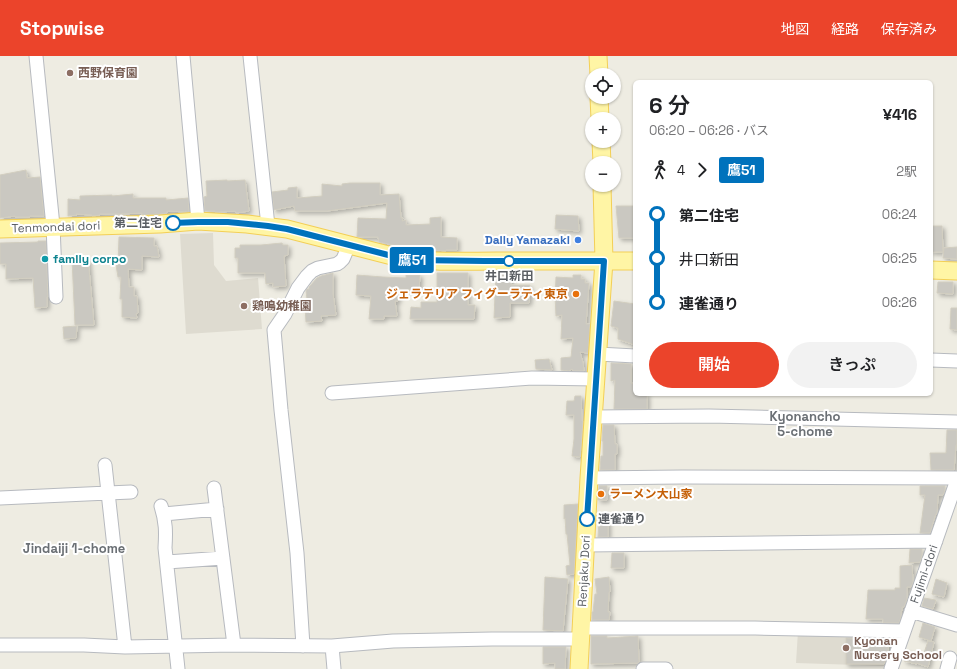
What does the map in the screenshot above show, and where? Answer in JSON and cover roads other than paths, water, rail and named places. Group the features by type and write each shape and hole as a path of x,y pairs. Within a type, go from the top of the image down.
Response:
{"main road":[{"path":"598,56 598,68"},
{"name":"Renjaku Dori","path":"579,669 589,478 604,261 602,192"},
{"name":"Tenmondai dori","path":"0,229 53,226 228,222 287,229 413,260 633,261"},
{"path":"933,270 957,271"}],"street":[{"path":"36,56 53,226 56,296"},
{"path":"183,56 198,222"},
{"path":"250,56 268,226"},
{"path":"303,646 297,553 274,330 285,314 298,288 307,276 318,268 340,262 343,259 349,245"},
{"path":"598,354 633,356"},
{"path":"933,360 957,361"},
{"path":"332,393 532,378 596,379"},
{"path":"594,417 709,416 957,422"},
{"path":"105,465 125,647"},
{"path":"589,478 682,477 956,484"},
{"name":"Fujimi-dori","path":"890,669 956,484"},
{"path":"214,488 234,645"},
{"path":"0,498 131,492"},
{"path":"178,669 165,548 166,531 162,510 217,509"},
{"path":"586,545 936,541"},
{"path":"167,562 223,558"},
{"path":"911,611 957,625"},
{"path":"0,645 84,645 125,647 234,645 332,646 393,641 492,639 580,634 755,628 904,631"},
{"path":"332,646 334,669"},
{"path":"643,669 666,669"}],"place":[{"name":"西野保育園","path":"70,73"},
{"name":"第二住宅","path":"173,223"},
{"name":"Daily Yamazaki","path":"578,240"},
{"name":"family corpo","path":"45,259"},
{"name":"井口新田","path":"509,261"},
{"name":"ジェラテリア フィグーラティ東京","path":"576,294"},
{"name":"鶏鳴幼稚園","path":"244,306"},
{"name":"ラーメン大山家","path":"601,494"},
{"name":"連雀通り","path":"587,519"},
{"name":"Kyonan Nursery School","path":"846,648"}],"district":[{"name":"Kyonancho 5-chome","path":"805,424"},
{"name":"Jindaiji 1-chome","path":"74,548"}]}
